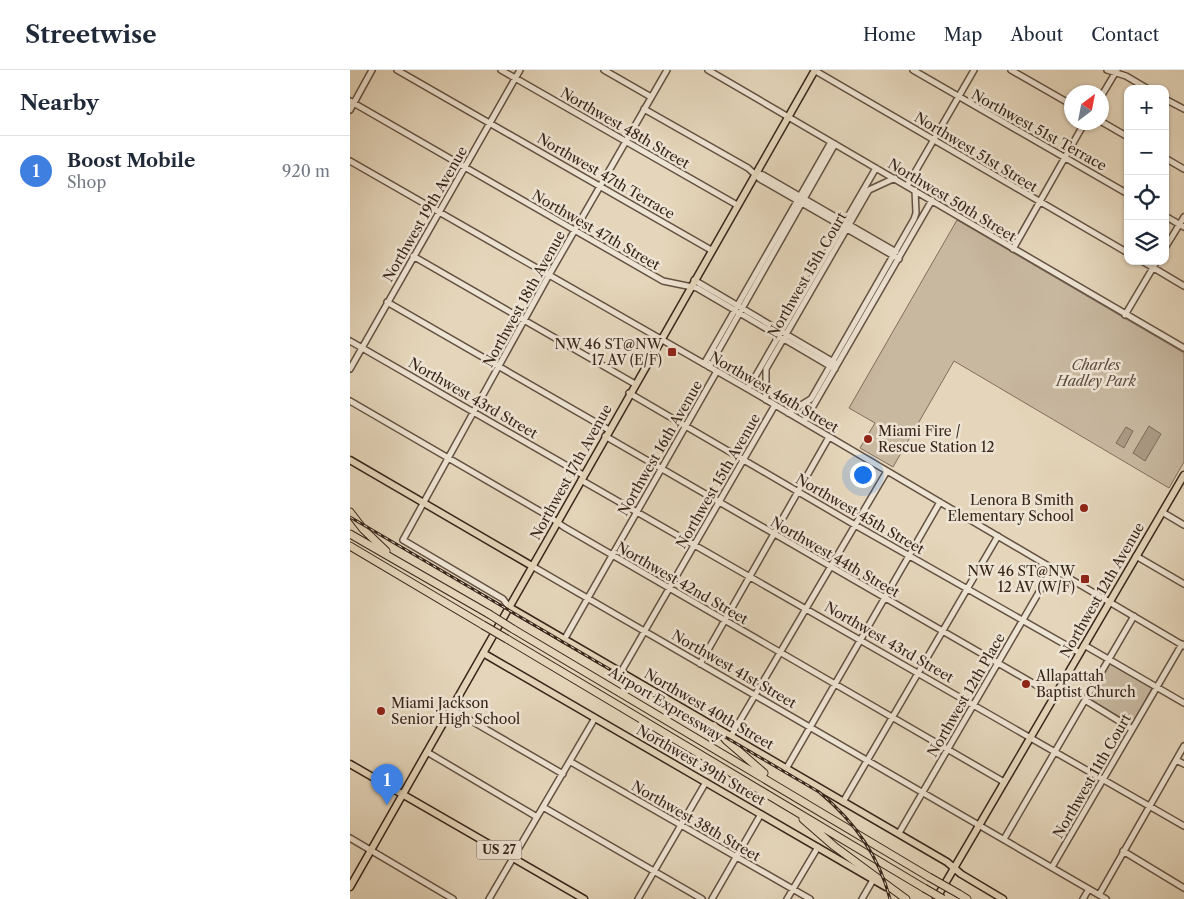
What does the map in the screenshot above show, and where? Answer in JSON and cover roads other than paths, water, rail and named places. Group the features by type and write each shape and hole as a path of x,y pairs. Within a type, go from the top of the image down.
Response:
{"highway":[{"path":"350,512 363,529 395,560"},
{"name":"Airport Expressway","path":"350,534 489,614 967,899"},
{"name":"Airport Expressway","path":"350,546 943,899"},
{"path":"714,726 735,748 788,791"},
{"path":"798,814 812,829 906,899"}],"main road":[{"name":"Northwest 17th Avenue","path":"350,887 660,338 814,70"},
{"name":"Northwest 41st Street","path":"350,460 532,566"},
{"name":"Northwest 12th Avenue","path":"936,899 1184,475"},
{"name":"Northwest 40th Street","path":"509,606 564,640 899,833 1004,899"},
{"name":"Northwest 39th Street","path":"483,653 818,846 906,899"},
{"name":"US 27","path":"350,764 584,899"}],"street":[{"path":"350,110 352,102 372,70"},
{"path":"397,70 490,123"},
{"name":"Northwest 48th Street","path":"502,70 737,205"},
{"name":"Northwest 19th Avenue","path":"350,369 520,70"},
{"path":"604,70 651,97"},
{"name":"Northwest 18th Avenue","path":"403,540 549,275 667,70"},
{"name":"Northwest 50th Street","path":"708,70 1184,348"},
{"name":"Northwest 51st Street","path":"814,70 1124,251"},
{"name":"Northwest 51st Terrace","path":"913,70 1124,192"},
{"path":"907,186 974,70"},
{"path":"1011,70 1064,100"},
{"path":"1107,70 1116,71 1141,85"},
{"path":"1108,85 1116,71"},
{"path":"1169,101 1184,110"},
{"name":"Northwest 47th Street","path":"352,102 663,281 692,284 834,365"},
{"path":"644,109 900,257"},
{"name":"Northwest 47th Terrace","path":"490,123 711,250"},
{"path":"1109,126 1124,135"},
{"path":"1013,249 1081,130"},
{"name":"Northwest 16th Avenue","path":"707,365 833,143"},
{"path":"1169,160 1184,169"},
{"name":"Northwest 46th Street","path":"350,161 707,365 1183,645"},
{"name":"Northwest 15th Court","path":"748,389 764,368 867,189 876,168"},
{"path":"867,189 895,178"},
{"path":"884,277 900,257 916,221 915,190"},
{"path":"804,422 813,400 866,310 894,254 932,200"},
{"path":"1169,243 1182,226 1184,217"},
{"path":"1169,218 1182,226"},
{"path":"413,256 635,384"},
{"path":"1148,265 1184,286"},
{"path":"1125,315 1155,265"},
{"name":"Northwest 44th Street","path":"387,302 499,367 607,433 661,469 1055,696"},
{"name":"Northwest 43rd Street","path":"350,340 475,411 636,512 749,574 1184,826"},
{"path":"764,368 766,400"},
{"name":"Northwest 16th Avenue","path":"564,640 717,371"},
{"name":"Northwest 45th Street","path":"629,393 1080,653"},
{"path":"788,413 813,400"},
{"name":"Northwest 42nd Street","path":"350,401 724,622 780,652 1004,782"},
{"name":"Northwest 15th Avenue","path":"622,672 775,405"},
{"path":"700,664 749,574 830,437"},
{"path":"731,736 887,471"},
{"path":"786,769 940,502"},
{"path":"1162,512 1184,525"},
{"path":"843,802 998,536"},
{"name":"Northwest 40th Street","path":"403,540 503,599 509,606"},
{"path":"1136,556 1184,584"},
{"name":"Northwest 41st Street","path":"532,566 1106,899"},
{"name":"Northwest 12th Place","path":"899,833 1053,568"},
{"path":"1004,839 1134,616"},
{"path":"1084,645 1184,703"},
{"name":"Northwest 11th Court","path":"1052,868 1183,645"},
{"path":"1085,700 1132,729"},
{"path":"451,709 563,774"},
{"path":"489,899 571,762 595,718"},
{"path":"1098,895 1184,746"},
{"path":"427,752 537,818"},
{"path":"1176,760 1184,764"},
{"name":"Northwest 38th Street","path":"571,762 810,899"},
{"path":"638,899 706,782"},
{"path":"543,807 702,899"},
{"path":"712,899 761,814"},
{"path":"350,838 453,899"},
{"path":"787,899 818,846"},
{"path":"1123,851 1184,888"},
{"path":"862,899 873,880"},
{"path":"1084,899 1089,889"}],"railway":[{"path":"350,517 819,792 843,814 863,840 879,868 890,899"}],"place":[{"name":"NW 46 ST@NW 17 AV (E/F)","path":"672,352"},
{"name":"Miami Fire / Rescue Station 12","path":"868,439"},
{"name":"Lenora B Smith Elementary School","path":"1084,508"},
{"name":"NW 46 ST@NW 12 AV (W/F)","path":"1085,579"},
{"name":"Allapattah Baptist Church","path":"1026,684"},
{"name":"Miami Jackson Senior High School","path":"381,711"},
{"name":"Boost Mobile","path":"387,805"}],"park label":[{"name":"Charles Hadley Park","path":"1096,374"}]}
